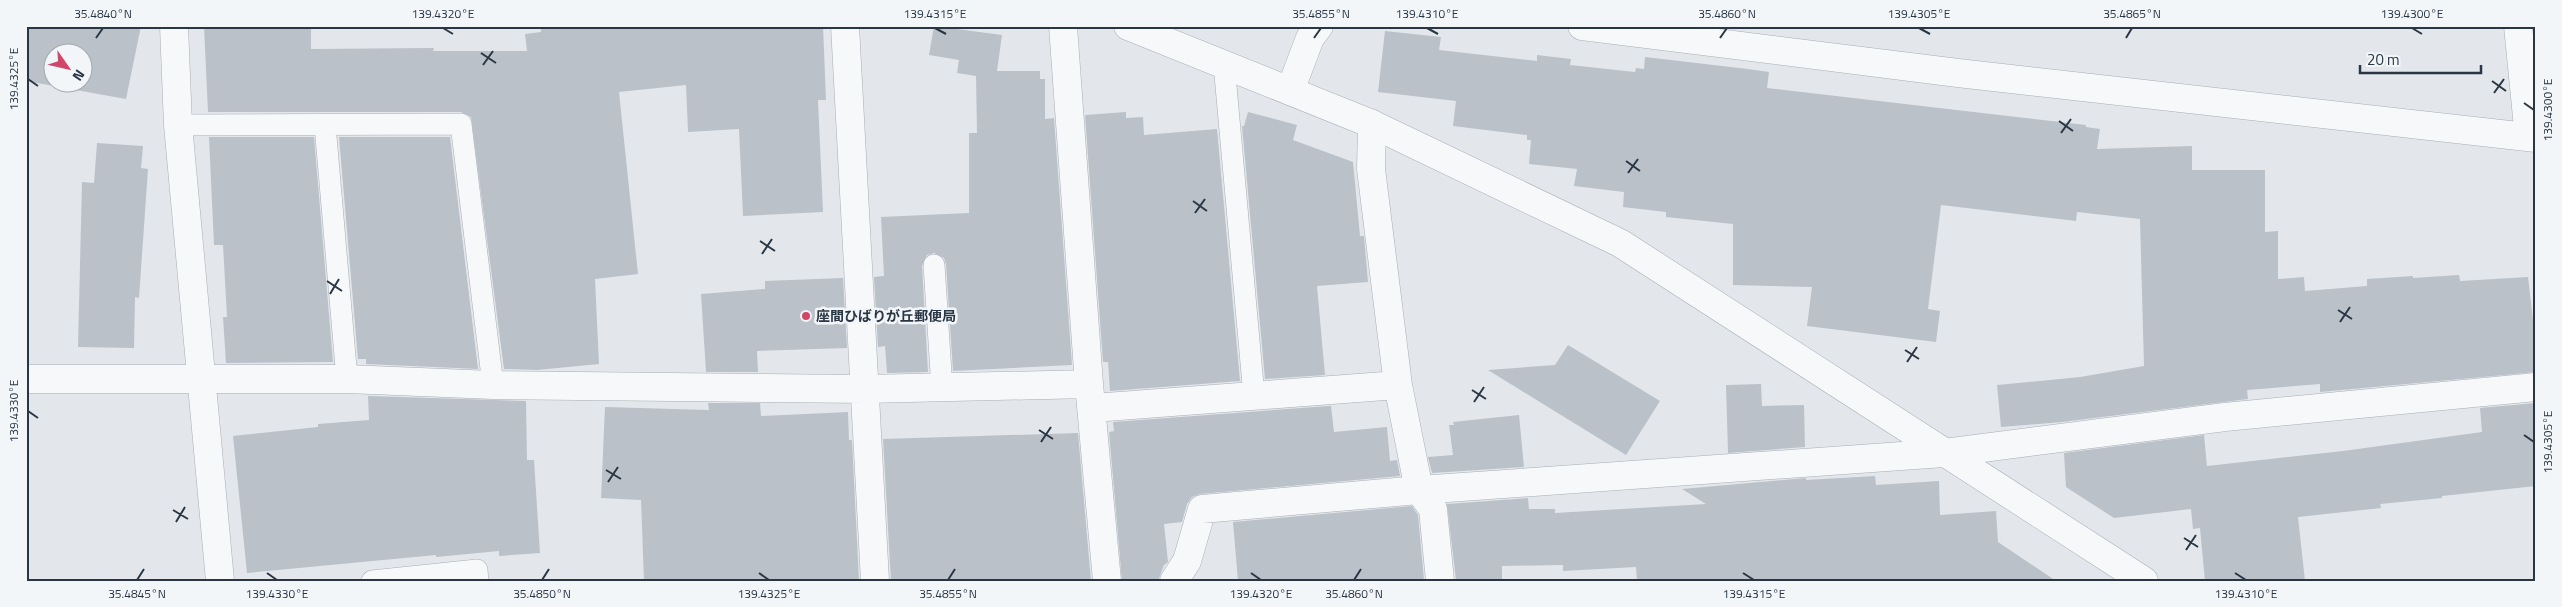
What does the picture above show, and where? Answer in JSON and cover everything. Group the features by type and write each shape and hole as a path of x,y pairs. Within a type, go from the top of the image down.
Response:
{"street":[{"path":"174,26 178,125 220,581"},
{"path":"845,26 876,581"},
{"path":"1063,26 1107,581"},
{"path":"1128,26 1372,124 1620,243 2141,580"},
{"path":"1290,91 1310,38 1319,26"},
{"path":"1582,26 1958,73 2532,137 2518,26"},
{"path":"1372,124 1371,170 1398,385 1419,490 1433,509 1440,581"},
{"path":"26,379 347,379 493,385 866,389 942,388 1091,396 1254,396 1398,385"},
{"path":"1174,581 1187,561 1202,509 1419,490 1944,453 2225,417 2536,387"}],"lane":[{"path":"1224,64 1254,396"},
{"path":"178,125 462,124 493,385"},
{"path":"325,125 347,379"},
{"path":"934,265 942,388"},
{"path":"372,581 477,570 478,581"}],"building":[{"path":"26,26 141,26 126,99 87,92 92,92 92,42 42,42 42,84 26,81"},
{"path":"204,26 311,26 311,49 434,48 433,51 527,51 525,34 541,32 541,26 823,26 826,100 818,100 823,212 743,216 739,129 688,132 686,85 619,92 638,274 595,279 599,364 537,370 504,369 471,117 461,112 208,112"},
{"path":"934,26 1002,35 997,71 1040,71 1040,79 1045,79 1045,119 1054,118 1072,365 953,371 946,264 944,258 934,253 927,255 922,266 928,372 887,373 885,346 878,347 874,277 884,276 881,217 969,213 969,133 977,133 976,76 957,73 959,60 929,55"},
{"path":"1385,31 1441,37 1439,50 1537,61 1537,55 1571,59 1570,65 1635,72 1636,68 1644,69 1645,57 1769,72 1767,88 2086,125 2086,127 2100,129 2097,149 2192,146 2192,170 2265,170 2265,232 2278,231 2278,279 2304,277 2305,291 2367,286 2367,279 2413,276 2413,278 2459,275 2460,281 2528,277 2536,346 2536,372 2320,392 2320,384 2247,390 2248,399 2062,422 2001,427 1997,385 2080,377 2144,366 2140,219 2077,212 2076,221 1941,205 1928,309 1940,311 1936,342 1807,326 1812,287 1733,285 1733,224 1666,217 1666,212 1623,207 1624,192 1574,186 1577,169 1529,164 1531,140 1527,140 1527,135 1453,126 1456,101 1378,92"},
{"path":"1126,112 1126,118 1143,117 1144,135 1217,129 1240,381 1110,391 1108,362 1103,362 1085,115"},
{"path":"1248,112 1297,125 1293,140 1353,162 1360,236 1364,236 1368,282 1317,286 1325,375 1265,379 1242,126 1244,126"},
{"path":"209,137 314,137 333,362 226,363 223,317 227,317 223,245 214,245"},
{"path":"339,137 450,137 478,369 366,364 366,359 358,359"},
{"path":"97,143 143,146 141,168 148,169 139,298 135,297 134,348 78,347 82,182 94,183"},
{"path":"843,278 847,348 757,351 758,372 706,372 701,294 765,289 765,281"},
{"path":"1568,345 1660,401 1626,455 1488,370 1555,365"},
{"path":"1761,384 1762,406 1804,405 1805,447 1728,453 1726,385"},
{"path":"368,396 526,401 527,460 534,460 540,553 499,556 499,551 436,557 436,555 247,573 233,436 318,427 318,424 369,420"},
{"path":"708,403 760,403 761,416 848,412 849,440 852,440 859,581 644,581 641,500 601,498 605,407 709,410"},
{"path":"2536,403 2536,486 2380,504 2381,508 2298,517 2305,581 2205,581 2200,528 2193,529 2191,509 2114,518 2066,487 2064,453 2204,435 2207,466 2343,451 2482,432 2480,408"},
{"path":"1331,406 1334,432 1387,427 1390,461 1397,460 1400,476 1200,494 1192,497 1187,504 1182,522 1164,524 1168,562 1164,565 1158,581 1122,581 1109,432 1114,431 1113,422"},
{"path":"1519,415 1524,467 1432,473 1428,457 1453,455 1449,425 1454,425 1453,422"},
{"path":"1078,433 1091,581 891,581 883,439"},
{"path":"1875,476 1876,485 1939,481 1940,515 1996,511 1998,542 2056,581 1637,581 1636,567 1563,571 1563,565 1502,566 1502,580 1456,580 1447,504 1528,498 1529,509 1555,509 1555,513 1706,504 1682,489 1806,478 1806,480"},
{"path":"1412,506 1418,515 1424,580 1238,581 1233,522"}],"place":[{"name":"座間ひばりが丘郵便局","path":"806,316"}]}
